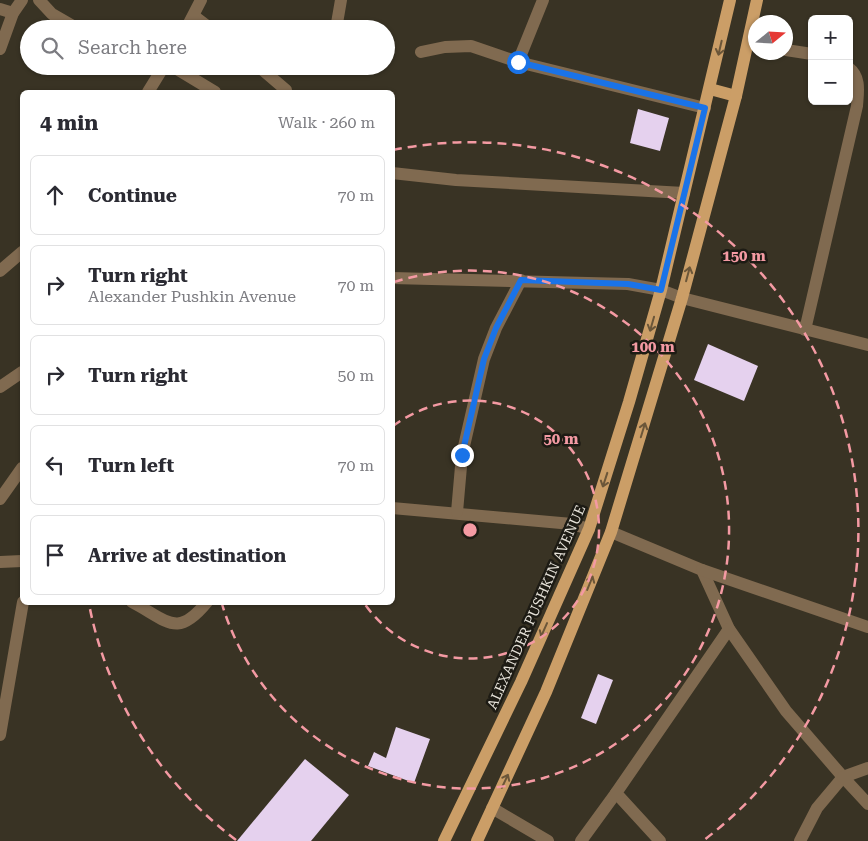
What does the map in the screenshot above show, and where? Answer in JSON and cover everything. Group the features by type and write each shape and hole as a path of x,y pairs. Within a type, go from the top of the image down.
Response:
{"main road":[{"name":"ALEXANDER PUSHKIN AVENUE","path":"444,841 521,682 589,529 629,402 661,290 730,0"},
{"path":"755,15 757,0"},
{"path":"478,841 546,692 611,532 682,298 748,55"},
{"path":"710,89 736,96"}],"street":[{"path":"0,49 13,14 22,0"},
{"path":"39,0 52,14 62,20"},
{"path":"192,20 201,0"},
{"path":"338,20 341,0"},
{"path":"518,62 542,0"},
{"path":"0,10 13,14"},
{"path":"194,16 199,20"},
{"path":"422,52 445,46 471,46 518,62 705,108"},
{"path":"793,51 808,53"},
{"path":"805,330 856,106 859,87 853,71"},
{"path":"149,90 158,75"},
{"path":"187,75 212,90"},
{"path":"268,75 286,90"},
{"path":"395,173 456,180 684,193"},
{"path":"0,271 20,254"},
{"path":"395,278 628,284 661,290 682,298 868,345"},
{"path":"457,512 462,455 484,359 496,328 521,280"},
{"path":"0,387 20,373"},
{"path":"0,499 20,471"},
{"path":"395,508 457,512 572,524 589,529"},
{"path":"611,532 702,570 868,627"},
{"path":"0,562 20,561"},
{"path":"702,570 729,629 786,711 868,804"},
{"path":"0,735 22,605"},
{"path":"137,605 172,624 185,624 197,615 205,605"},
{"path":"580,841 616,793 729,629"},
{"path":"800,841 818,808 843,777 868,768"},
{"path":"616,793 660,841"},
{"path":"492,808 548,841"}],"building":[{"path":"638,109 669,118 660,151 630,143"},
{"path":"708,344 758,366 744,401 694,380"},
{"path":"598,674 613,680 596,724 581,718"},
{"path":"396,727 430,739 414,783 368,766 374,752 386,758"},
{"path":"305,759 349,795 311,841 237,841"}],"route":[{"path":"462,455 484,359 496,328 521,280 628,284 661,290 705,108 518,62"}]}
